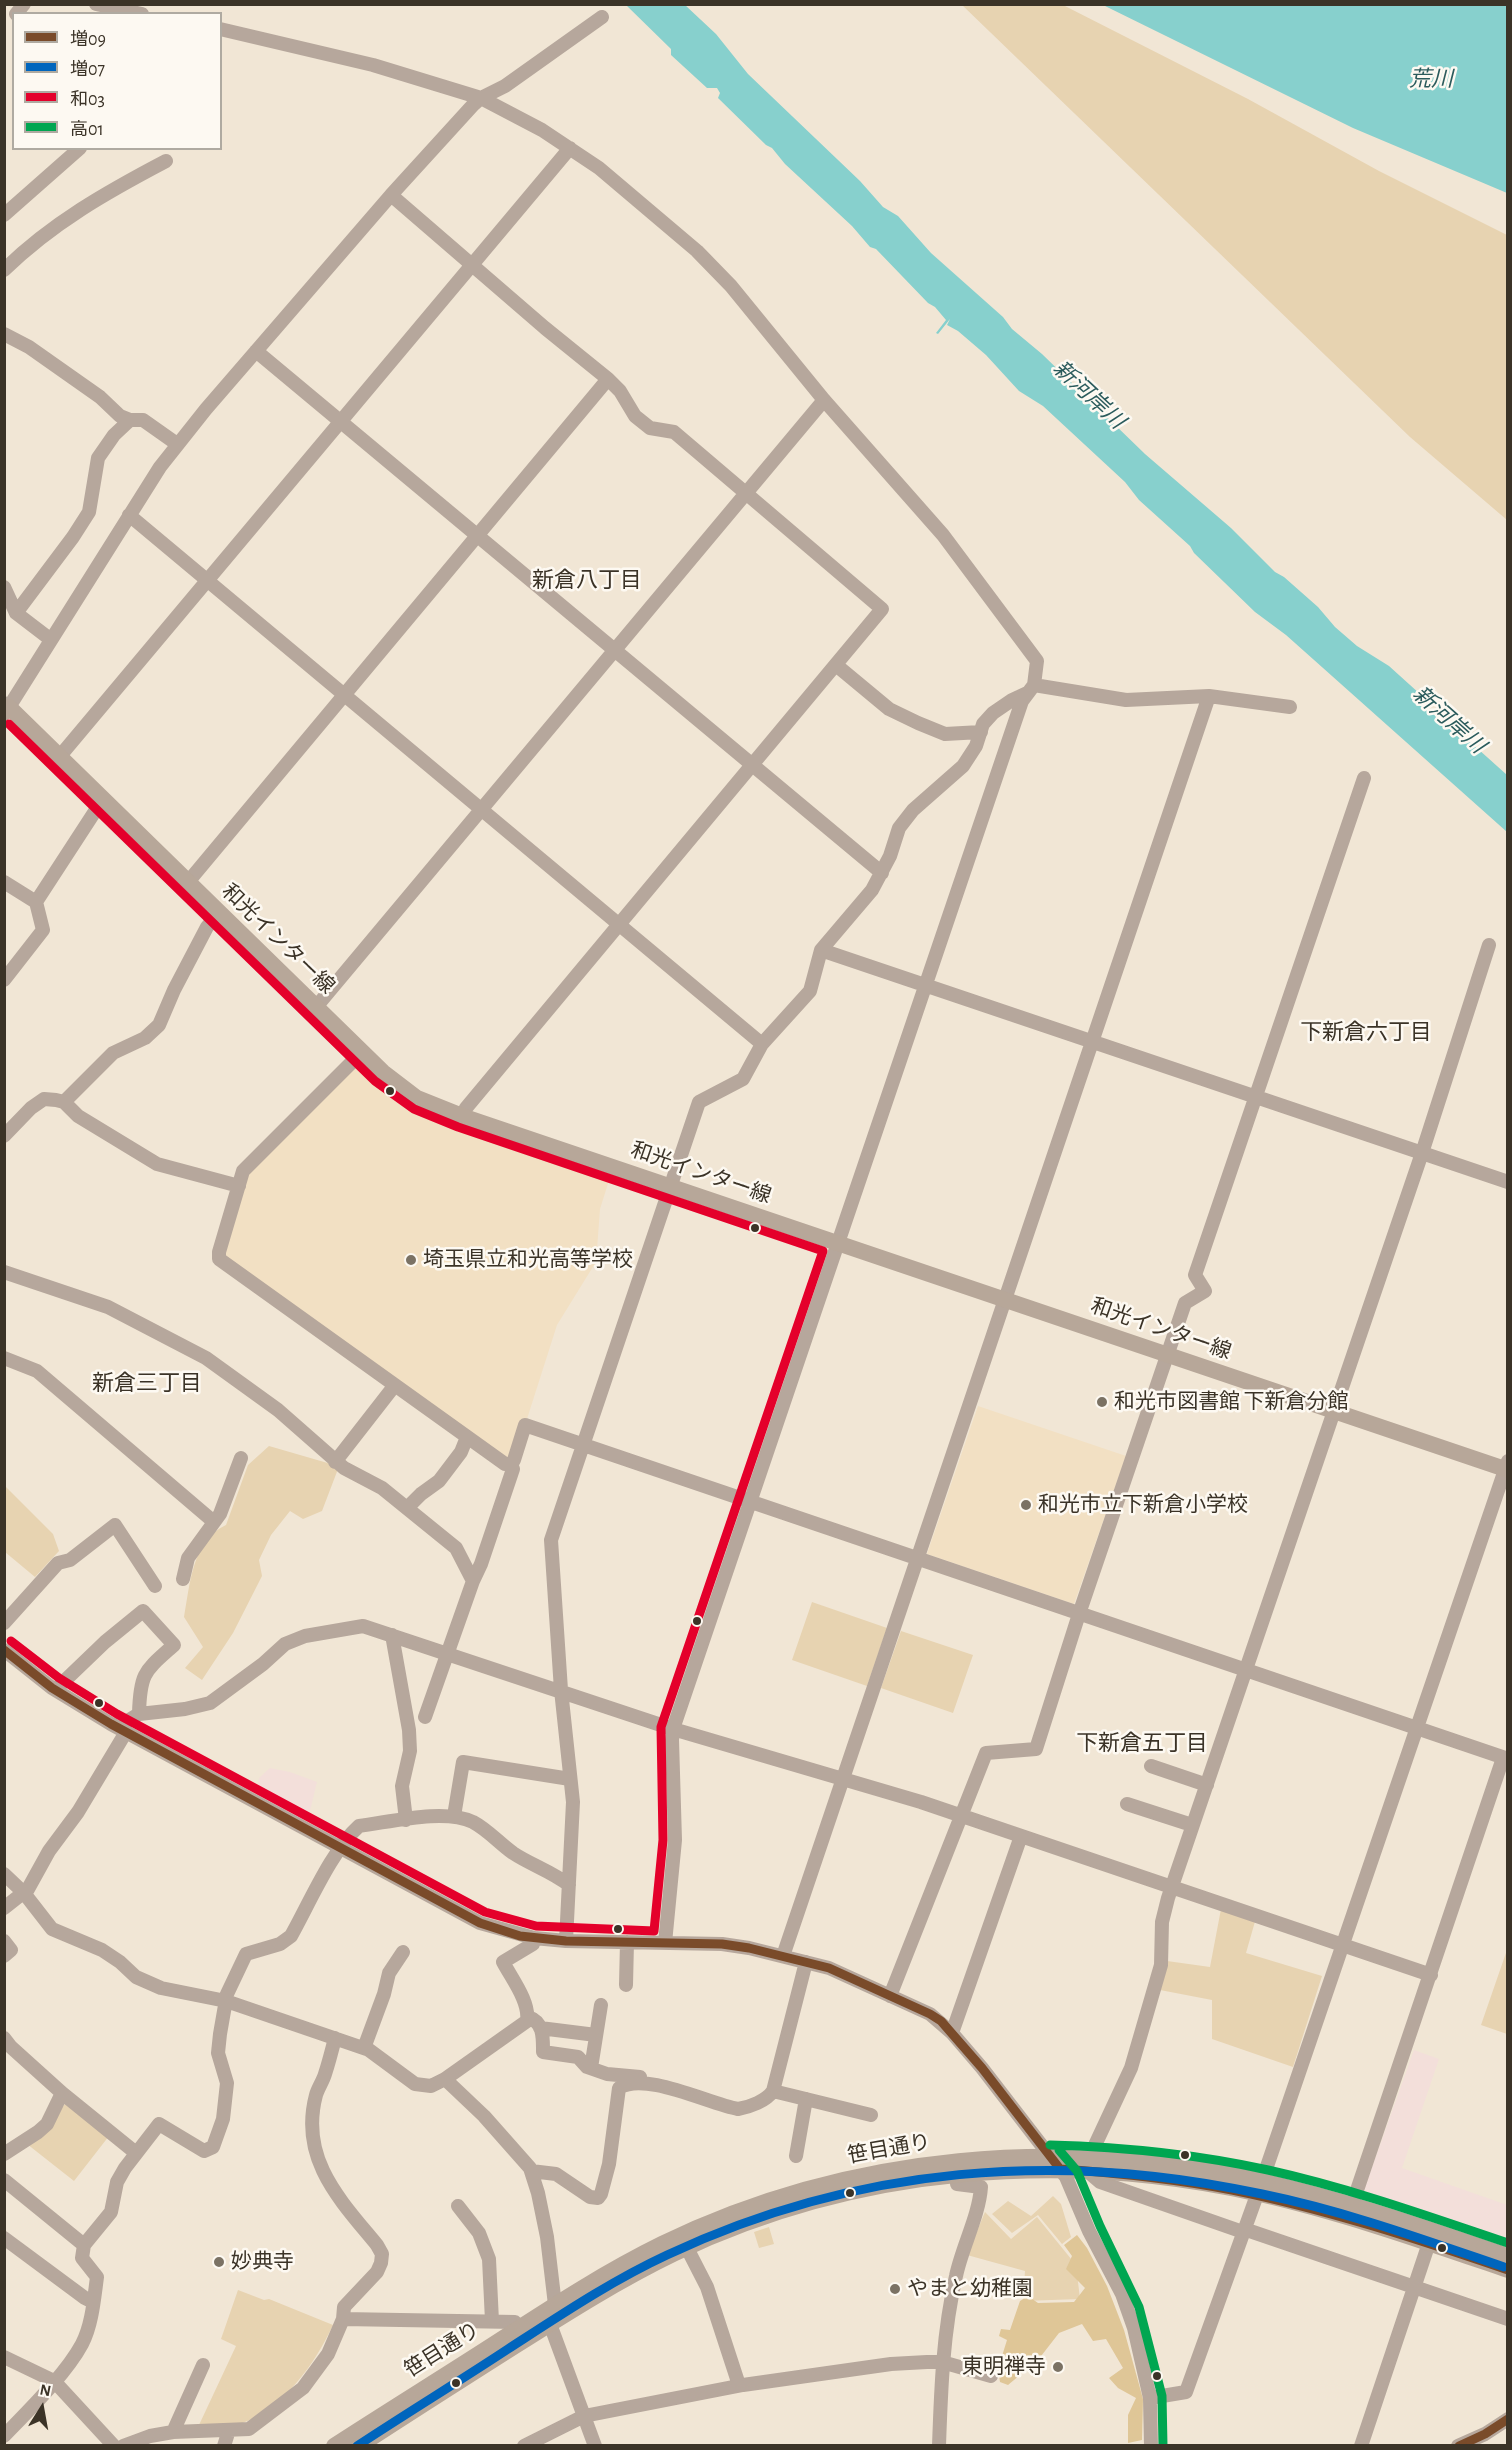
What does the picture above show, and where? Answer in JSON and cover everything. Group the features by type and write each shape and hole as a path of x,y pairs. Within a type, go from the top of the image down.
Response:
{"main road":[{"name":"和光インター線","path":"6,707 60,756 362,1052 408,1093 428,1104 1333,1411 1507,1466"},
{"name":"笹目通り","path":"334,2445 598,2278 663,2244 721,2218 782,2196 907,2167 992,2158 1055,2163 1167,2165 1259,2187 1353,2205 1508,2256"},
{"name":"笹目通り","path":"359,2445 604,2291 687,2248 748,2222 827,2198 888,2184 1055,2163"},
{"name":"笹目通り","path":"1259,2187 1508,2270"}],"street":[{"path":"96,4 133,12"},
{"path":"6,707 177,444 256,351 391,195 481,98 505,86 602,17"},
{"path":"225,30 373,64 481,98 570,148 631,194 697,251 731,286 824,400 943,536 1037,661 1031,689 1022,701 673,1729 675,1840 665,1943"},
{"path":"60,756 570,148"},
{"path":"4,215 78,150"},
{"path":"4,270 59,222 118,186 166,161"},
{"path":"391,195 608,380 620,392 635,416 650,428 674,432 882,609 466,1108 462,1116"},
{"path":"4,334 29,346 100,397 120,416 130,420 143,420 177,444"},
{"path":"256,351 614,652 882,873"},
{"path":"188,882 608,380"},
{"path":"316,1007 824,400"},
{"path":"4,622 15,612 74,537 89,512 98,458 114,435 130,420"},
{"path":"129,515 346,694 762,1044"},
{"path":"4,587 15,612 50,639"},
{"path":"836,664 889,709 918,723 945,734 981,732"},
{"path":"566,1941 573,1813 561,1690 551,1540 699,1102 743,1079 762,1044 810,991 821,950 872,890 882,873 899,828 913,810 963,766 976,746 983,724 993,713 1012,700 1031,689 1126,700 1209,696 1290,707"},
{"path":"783,1956 919,1559 1090,1042 1209,696"},
{"path":"890,1996 986,1753 1036,1749 1079,1614 1185,1303 1205,1291 1195,1275 1364,778"},
{"path":"36,902 103,799"},
{"path":"4,882 36,902 43,930 4,980"},
{"path":"64,1102 113,1053 145,1038 159,1025 174,990 207,927 219,913"},
{"path":"1489,945 1422,1153 1192,1825 1162,1922 1161,1965 1131,2067 1087,2164 1100,2182 1508,2319"},
{"path":"821,950 1508,1182"},
{"path":"362,1052 243,1171 219,1252 219,1259 505,1464 511,1464"},
{"path":"4,1136 31,1108 45,1099 64,1102 78,1116 157,1164 239,1186"},
{"path":"4,1272 108,1307 206,1358 278,1410 336,1462 382,1488 456,1548 473,1581"},
{"path":"4,1358 37,1371 214,1522"},
{"path":"336,1462 395,1385"},
{"path":"425,1717 481,1564 513,1469 511,1464 525,1425 1505,1759 1353,2205"},
{"path":"407,1508 439,1481 461,1452 467,1437"},
{"path":"183,1579 188,1558 220,1514 241,1458"},
{"path":"1150,2398 1186,2392 1343,1946 1507,1466"},
{"path":"4,1623 58,1563 70,1560 115,1525 154,1586"},
{"path":"55,1690 105,1642 143,1611 174,1645 146,1670 140,1691 139,1713"},
{"path":"4,1908 24,1893 49,1851 78,1812 129,1720 139,1713 184,1709 210,1702 263,1664 285,1644 306,1636 363,1626 673,1729 921,1802 1431,1975"},
{"path":"392,1635 409,1730 410,1751 402,1786 406,1820"},
{"path":"4,1650 55,1690 123,1731 480,1923 534,1938 566,1941 722,1944 783,1956 847,1975 930,2014 952,2033 1066,2177 1089,2231 1125,2303 1134,2328 1150,2398 1151,2445"},
{"path":"4,1667 17,1660"},
{"path":"454,1816 463,1762 570,1779"},
{"path":"1151,1766 1207,1785"},
{"path":"1128,1804 1192,1825"},
{"path":"4,2436 82,2345 97,2277 82,2258 84,2245 111,2212 117,2182 136,2153 159,2124 204,2151 213,2147 223,2119 227,2083 218,2053 226,2001 246,1954 280,1944 291,1936 340,1848 359,1826 454,1816 472,1822 513,1853 555,1874 569,1885"},
{"path":"952,2033 1021,1836"},
{"path":"4,1874 24,1893 52,1929 102,1950 136,1977 161,1988 226,2001 364,2048 415,2084 431,2086 445,2079 527,2021 528,2018"},
{"path":"528,2018 522,2000 503,1962 533,1944 534,1938"},
{"path":"4,1941 11,1950 4,1956"},
{"path":"626,1985 627,1942"},
{"path":"364,2048 384,1994 388,1973 403,1952"},
{"path":"531,2171 556,2175 590,2197 598,2198 609,2164 619,2088 626,2083 655,2085 738,2109 769,2097 773,2091 806,1962"},
{"path":"591,2068 601,2005"},
{"path":"528,2018 533,2019 543,2032 543,2052 578,2058 587,2067 607,2074 668,2082 686,2093"},
{"path":"540,2028 596,2035"},
{"path":"4,2038 62,2094 136,2153"},
{"path":"123,2445 150,2436 173,2432 190,2439 229,2430 249,2429 303,2388 328,2355 343,2319 344,2307 377,2272 382,2254 329,2184 311,2131 316,2094 325,2076 335,2038"},
{"path":"445,2079 484,2116 531,2171 547,2237 555,2306"},
{"path":"773,2091 871,2115"},
{"path":"4,2154 47,2124 62,2094"},
{"path":"796,2156 806,2099"},
{"path":"939,2445 942,2362 955,2278 981,2187 957,2184 957,2174"},
{"path":"5,2182 84,2245"},
{"path":"458,2206 479,2233 489,2259 492,2321"},
{"path":"4,2238 93,2302"},
{"path":"1361,2445 1429,2243"},
{"path":"687,2248 707,2287 739,2385"},
{"path":"343,2319 515,2322 519,2327"},
{"path":"550,2324 595,2445"},
{"path":"4,2357 54,2380 114,2445"},
{"path":"524,2445 540,2441 584,2416 739,2385 891,2364 942,2362 991,2376"},
{"path":"173,2432 203,2365"},
{"path":"1458,2445 1485,2434 1508,2419"},
{"path":"224,2445 229,2430"}],"shaded area":[{"path":"962,5 1063,5 1248,99 1379,171 1507,235 1507,520 1410,437"},
{"name":"埼玉県立和光高等学校","path":"362,1061 385,1087 405,1103 611,1174 600,1209 597,1249 599,1257 557,1325 526,1422 510,1456 504,1459 227,1261 223,1249 246,1172"},
{"name":"和光市立下新倉小学校","path":"978,1406 1126,1456 1074,1604 927,1554"},
{"path":"269,1446 331,1464 338,1469 322,1511 303,1519 290,1511 271,1535 259,1560 262,1576 233,1633 202,1680 185,1668 203,1647 184,1617 191,1578 199,1552 206,1541 226,1525 248,1465"},
{"path":"4,1485 53,1534 59,1551 35,1577 5,1552"},
{"path":"812,1602 887,1628 867,1686 792,1660"},
{"path":"901,1631 973,1655 953,1713 881,1688"},
{"path":"270,1768 290,1772 317,1782 307,1823 256,1795 259,1778"},
{"path":"1221,1909 1256,1918 1246,1953 1322,1976 1293,2067 1212,2039 1212,2000 1160,1990 1167,1961 1210,1967"},
{"path":"1507,1950 1507,2034 1481,2025"},
{"path":"1414,2050 1439,2059 1402,2168 1507,2205 1507,2244 1362,2195"},
{"path":"67,2102 109,2136 74,2181 27,2144"},
{"path":"1053,2196 1061,2204 1071,2237 1062,2244 1038,2215 1012,2233 992,2214 1008,2201 1031,2216"},
{"path":"985,2212 1011,2239 1037,2217 1076,2265 1080,2299 1023,2301 1025,2271 967,2255"},
{"path":"769,2227 774,2244 759,2248 754,2232"},
{"path":"1077,2235 1087,2248 1107,2286 1124,2330 1143,2399 1142,2440 1128,2443 1128,2415 1136,2398 1118,2388 1109,2378 1123,2368 1106,2339 1093,2341 1082,2324 1059,2333 1038,2360 1008,2385 1000,2382 998,2369 1007,2340 999,2336 1001,2329 1010,2330 1020,2301 1028,2296 1038,2303 1074,2302 1085,2288 1066,2269 1072,2256 1064,2245"},
{"path":"238,2290 264,2300 269,2299 333,2325 307,2370 296,2384 270,2408 236,2425 225,2427 199,2425 236,2346 221,2339"}],"water":[{"path":"626,5 685,5 716,34 748,74 860,181 883,207 898,216 931,253 1003,317 1012,329 1042,354 1145,454 1231,528 1275,572 1284,577 1318,607 1335,627 1357,646 1389,666 1420,694 1428,709 1446,721 1452,731 1458,731 1507,775 1507,832 1286,635 1255,612 1194,553 1190,546 1139,500 1125,482 1043,406 1019,391 986,355 958,331 947,325 950,319 938,334 936,333 946,320 935,307 928,303 876,249 870,247 852,226 718,98 720,93 717,88 707,88 671,55 671,49"},
{"name":"荒川","path":"1103,5 1507,5 1507,193 1353,128"}],"transit line":[{"name":"和03","path":"9,724 375,1081 414,1109 458,1127 823,1251 661,1727 663,1840 654,1931 536,1926 485,1912 117,1714 59,1678 11,1641"},
{"name":"増09","path":"4,1650 52,1688 111,1724 480,1923 520,1936 566,1941 722,1944 749,1948 829,1968 930,2014 941,2021 982,2068 1060,2169 1168,2180 1232,2190 1302,2206 1508,2270"},
{"name":"高01","path":"1050,2145 1159,2152 1268,2170 1358,2194 1508,2243"},
{"name":"高01","path":"1059,2150 1077,2171 1100,2226 1139,2307 1162,2396 1163,2446"},
{"name":"増07","path":"357,2446 566,2312 646,2265 739,2225 811,2202 885,2185 959,2175 1034,2170 1110,2172 1186,2180 1262,2194 1324,2209 1504,2267"},
{"name":"増09","path":"1459,2446 1485,2434 1508,2419"}],"place":[{"name":"埼玉県立和光高等学校","path":"411,1260"},
{"name":"和光市図書館 下新倉分館","path":"1102,1402"},
{"name":"和光市立下新倉小学校","path":"1026,1505"},
{"name":"妙典寺","path":"219,2262"},
{"name":"やまと幼稚園","path":"895,2289"},
{"name":"東明禅寺","path":"1058,2367"}],"district":[{"name":"新倉八丁目","path":"587,580"},
{"name":"下新倉六丁目","path":"1366,1032"},
{"name":"新倉三丁目","path":"147,1383"},
{"name":"下新倉五丁目","path":"1142,1743"}],"water label":[{"name":"新河岸川","path":"1089,395"},
{"name":"新河岸川","path":"1449,720"}]}
